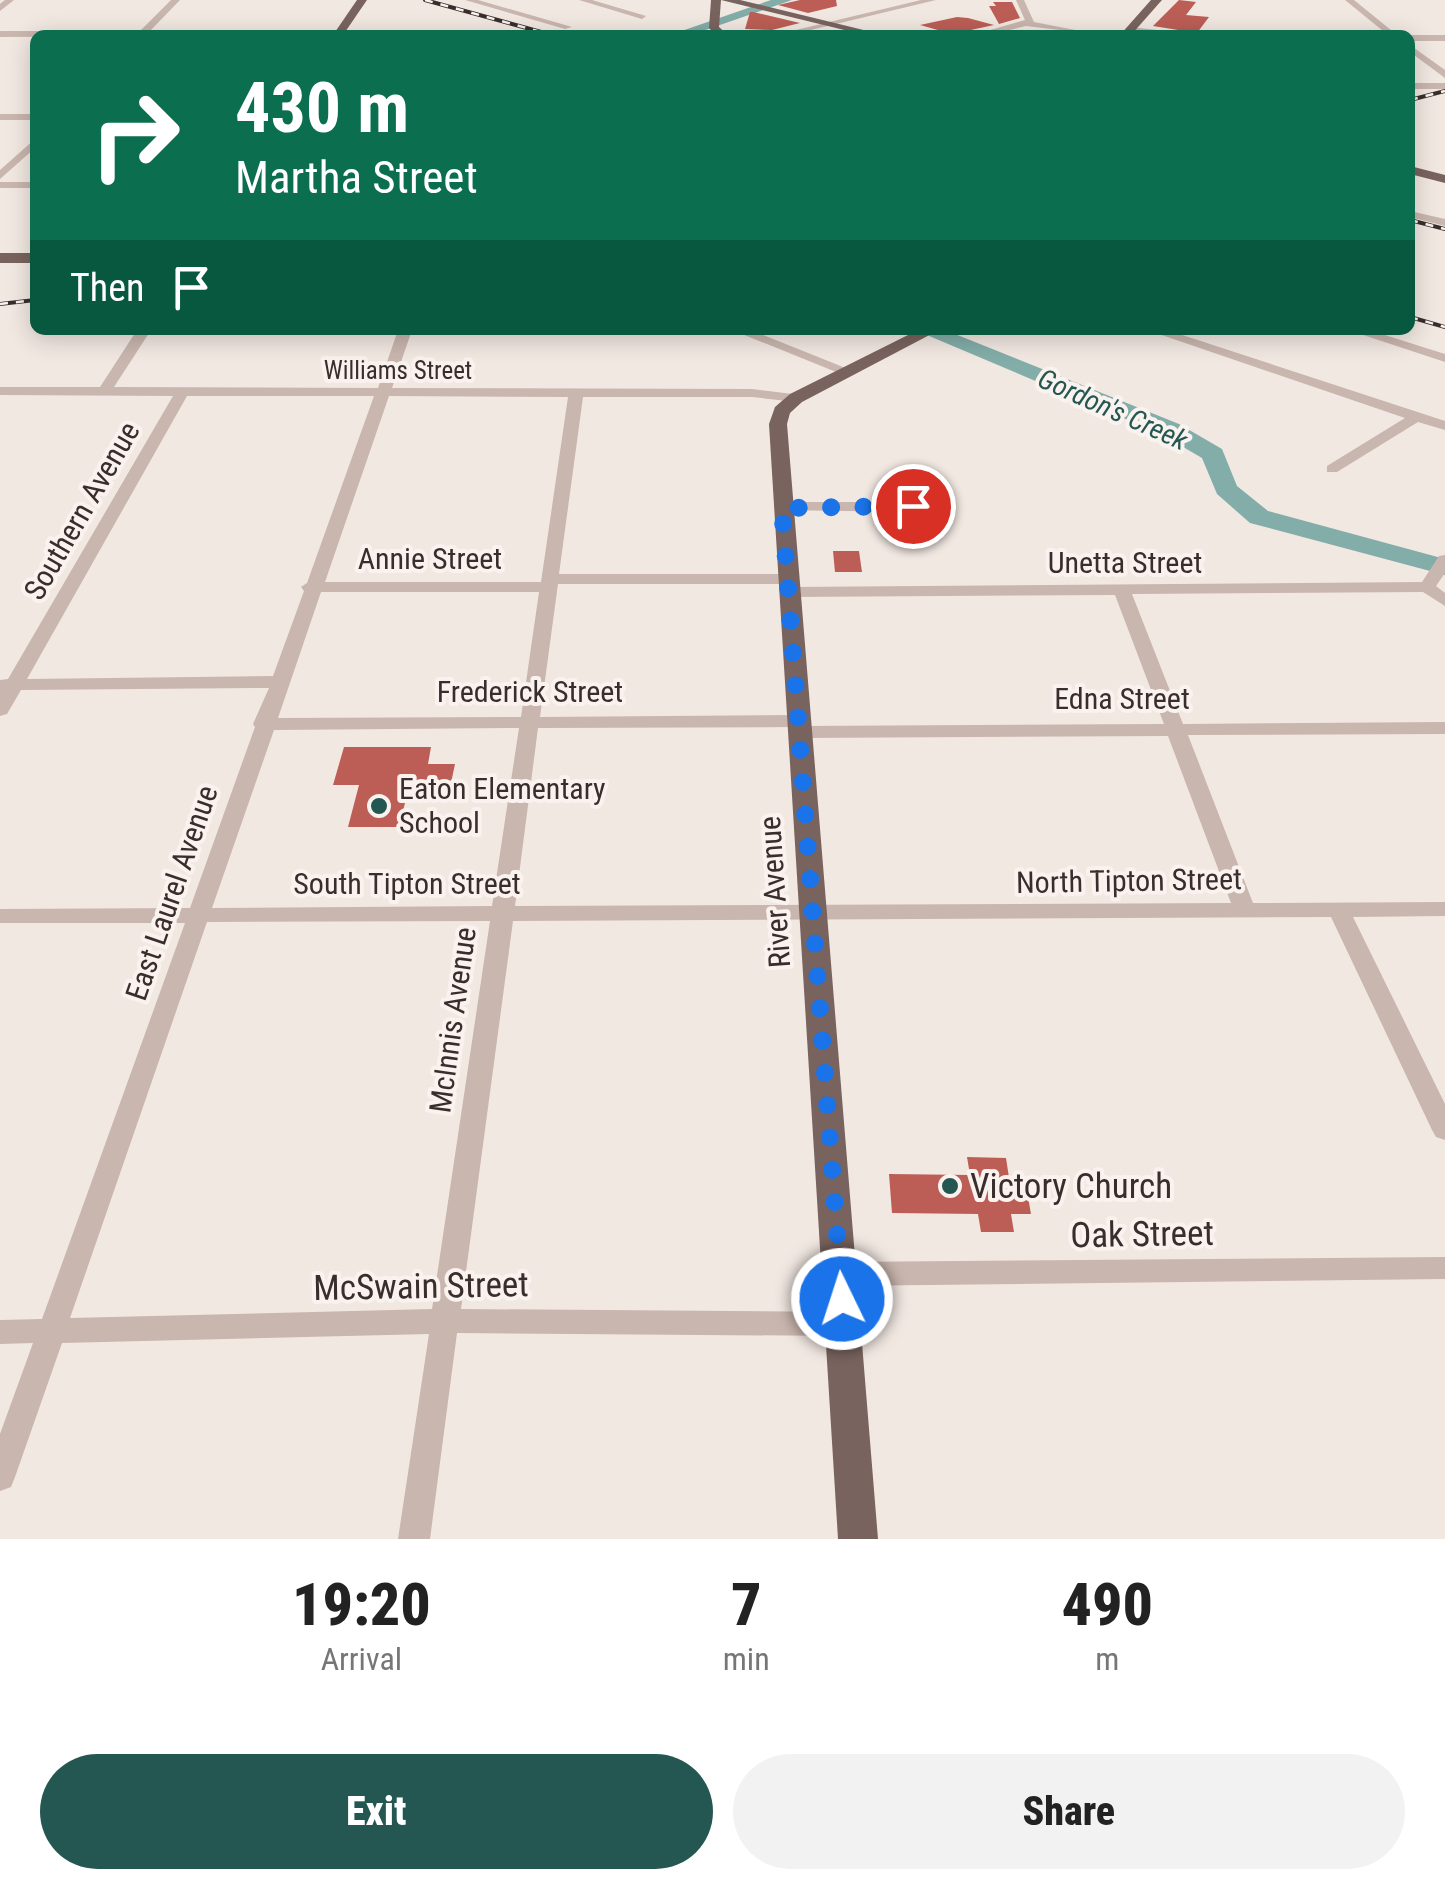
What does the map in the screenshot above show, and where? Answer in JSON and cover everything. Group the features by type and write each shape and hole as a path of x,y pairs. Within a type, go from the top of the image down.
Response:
{"main road":[{"path":"342,30 362,0"},
{"path":"1129,30 1157,0"},
{"path":"716,13 742,2 857,30"},
{"path":"1415,171 1445,178"},
{"path":"0,255 30,255"},
{"path":"796,398 921,335"},
{"name":"River Avenue","path":"796,398 781,411 778,424 782,508 858,1539"}],"street":[{"path":"0,8 10,0"},
{"path":"145,30 176,0"},
{"path":"469,0 582,30"},
{"path":"583,0 642,16 596,30"},
{"path":"802,30 932,0"},
{"path":"1020,0 1029,18 1026,23"},
{"path":"1349,0 1387,30"},
{"path":"997,30 1026,23 1067,30"},
{"path":"0,34 30,34"},
{"path":"1415,38 1445,38"},
{"path":"1415,52 1445,75"},
{"path":"1415,86 1445,86"},
{"path":"0,117 30,117"},
{"path":"0,176 30,147"},
{"path":"0,185 30,185"},
{"path":"1415,216 1445,204"},
{"path":"1415,216 1445,223"},
{"name":"Southern Avenue","path":"104,392 141,335"},
{"name":"East Laurel Avenue","path":"0,1477 310,587 402,335"},
{"path":"752,335 846,372"},
{"path":"1176,335 1445,426"},
{"path":"1371,335 1445,358"},
{"name":"Williams Street","path":"0,392 576,392 763,394 796,398"},
{"name":"Southern Avenue","path":"0,710 7,684 182,392"},
{"name":"McInnis Avenue","path":"414,1539 576,392"},
{"path":"1332,470 1416,417"},
{"path":"782,508 913,506"},
{"path":"1445,560 1428,584 1445,601"},
{"name":"Unetta Street","path":"788,585 1122,590 1428,584"},
{"name":"Annie Street","path":"310,587 788,585"},
{"path":"1122,590 1245,910"},
{"path":"7,684 278,682"},
{"name":"Frederick Street","path":"262,724 532,722 799,726"},
{"name":"Edna Street","path":"799,726 1445,728"},
{"name":"North Tipton Street","path":"814,914 1445,909"},
{"path":"1340,910 1445,1130"},
{"name":"South Tipton Street","path":"0,916 814,914"},
{"name":"Oak Street","path":"840,1274 1445,1268"},
{"name":"McSwain Street","path":"0,1332 443,1322 844,1324"}],"building":[{"path":"800,0 836,0 837,6 808,13 778,5"},
{"path":"1179,0 1196,2 1186,15 1209,17 1199,30 1153,26"},
{"path":"993,2 1012,2 1020,18 999,24 989,6 996,6"},
{"path":"750,12 800,23 772,30 745,29"},
{"path":"957,17 994,25 938,30 920,25"},
{"path":"833,551 859,551 862,572 835,572"},
{"name":"Eaton Elementary School","path":"344,747 431,747 428,764 455,764 451,783 410,783 399,827 348,827 359,785 333,785"},
{"name":"Victory Church","path":"967,1157 1006,1158 1012,1197 1028,1197 1031,1214 1011,1214 1014,1232 981,1232 978,1214 892,1213 889,1174 970,1175"}],"waterway":[{"name":"Gordon's Creek","path":"692,30 785,0"},
{"name":"Gordon's Creek","path":"938,335 1170,429 1213,454 1226,489 1259,517 1445,567"}],"railway":[{"path":"425,0 534,30"},
{"path":"1415,99 1445,91"},
{"path":"1415,221 1445,229"},
{"path":"0,304 30,301"},
{"path":"1415,318 1445,327"}],"place":[{"name":"Eaton Elementary School","path":"379,806"},
{"name":"Victory Church","path":"950,1186"}],"route":[{"path":"842,1299 782,508 913,506"}]}
